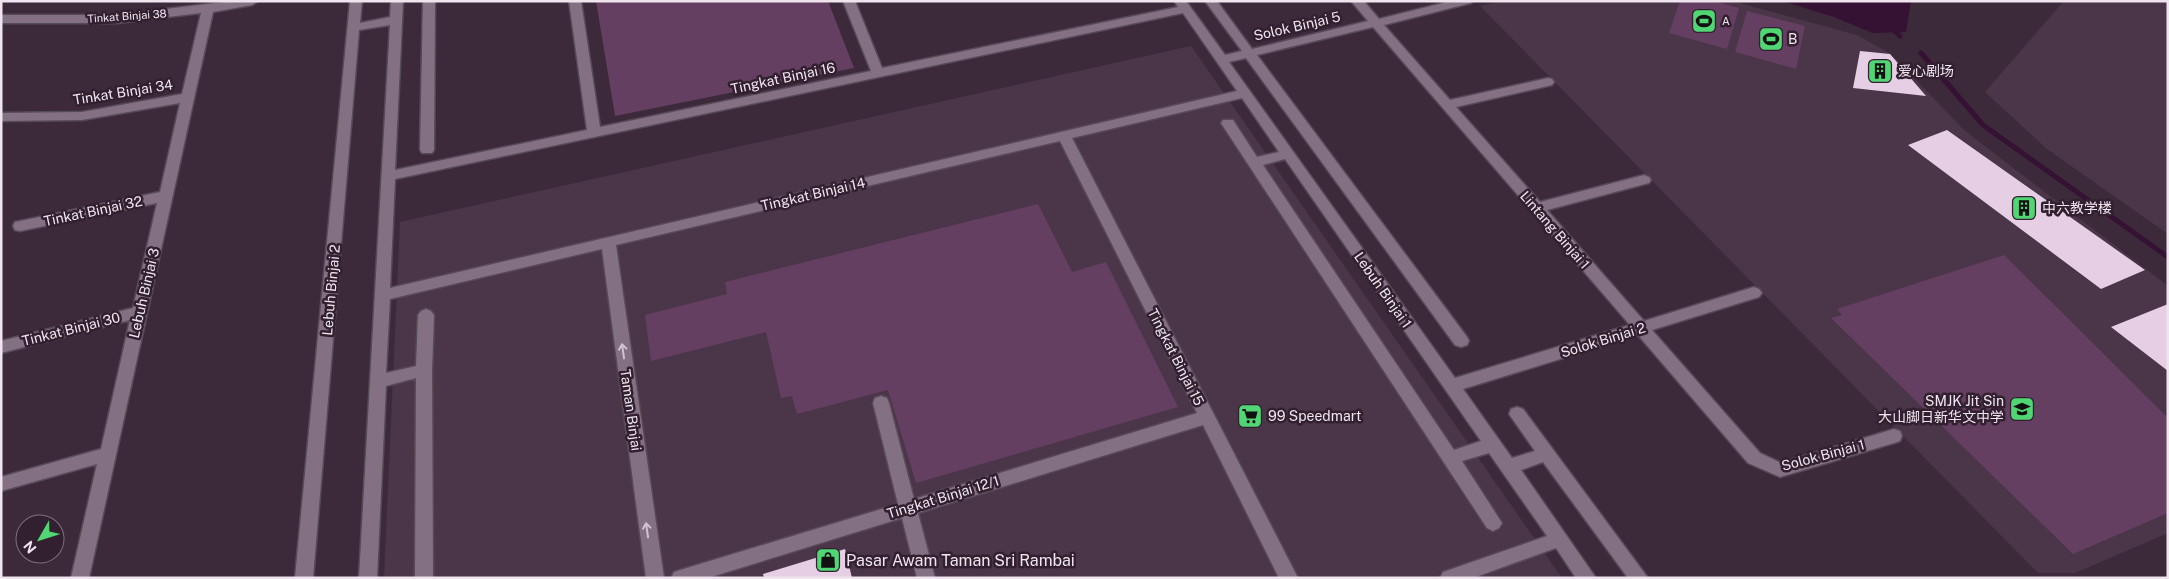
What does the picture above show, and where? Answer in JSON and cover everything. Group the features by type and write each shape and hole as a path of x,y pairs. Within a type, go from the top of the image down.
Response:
{"street":[{"name":"Tinkat Binjai 38","path":"1,19 116,19 208,9 252,1"},
{"name":"Lebuh Binjai 2","path":"304,578 356,1"},
{"path":"368,578 397,1"},
{"path":"427,150 429,1"},
{"path":"575,1 594,133"},
{"path":"849,1 878,73"},
{"path":"1211,1 1461,341"},
{"name":"Lintang Binjai 1","path":"1357,1 1754,458"},
{"name":"Solok Binjai 5","path":"1221,60 1467,1"},
{"name":"Tingkat Binjai 16","path":"388,176 878,73 1182,5"},
{"name":"Lebuh Binjai 1","path":"1182,5 1587,578"},
{"name":"Lebuh Binjai 3","path":"80,578 208,9"},
{"path":"355,27 396,20"},
{"path":"1448,105 1548,82"},
{"name":"Tingkat Binjai 14","path":"382,295 1244,93"},
{"name":"Tinkat Binjai 34","path":"1,117 82,116 189,97"},
{"path":"1228,123 1492,523"},
{"name":"Tingkat Binjai 15","path":"1064,136 1289,578"},
{"path":"1254,162 1288,154"},
{"path":"1536,208 1644,180"},
{"name":"Tinkat Binjai 32","path":"20,226 166,196"},
{"name":"Taman Binjai","path":"608,242 655,578"},
{"name":"Solok Binjai 2","path":"1451,386 1754,293"},
{"name":"Tinkat Binjai 30","path":"1,347 140,312"},
{"path":"424,578 424,370 426,315"},
{"path":"378,381 424,370"},
{"path":"881,403 926,578"},
{"path":"1518,414 1639,578"},
{"name":"Tingkat Binjai 12/1","path":"680,578 1207,417"},
{"name":"Solok Binjai 1","path":"1754,458 1780,470 1894,436"},
{"path":"1449,458 1493,446"},
{"path":"1,484 108,454"},
{"path":"1508,467 1547,454"},
{"path":"1449,578 1560,539"}],"shaded area":[{"path":"596,1 828,1 854,68 615,116"},
{"name":"SMJK Jit Sin 大山脚日新华文中学","path":"1504,1 1732,1 1857,35 1891,54 1965,131 2168,286 2168,533 2075,573 2038,573 1480,6"},
{"name":"A","path":"1680,1 1713,1 1739,8 1727,49 1669,33"},
{"path":"1782,1 1911,1 1906,32 1873,33 1834,17"},
{"path":"2064,1 2168,1 2168,234 2047,149 1985,92"},
{"name":"B","path":"1747,11 1805,26 1796,69 1735,52"},
{"path":"1191,46 1562,578 384,578 400,222"},
{"path":"1038,204 1072,272 1106,262 1178,407 916,483 888,390 797,414 792,396 781,398 766,332 651,361 645,315 727,294 725,282"},
{"path":"2004,255 2168,418 2168,513 2073,554 1831,318 1842,315 1837,309"}],"building":[{"name":"爱心剧场","path":"1860,51 1890,54 1926,96 1853,88"},
{"name":"中六教学楼","path":"1947,130 2145,270 2101,289 1908,145"},
{"path":"2168,304 2168,371 2111,327"},
{"name":"Pasar Awam Taman Sri Rambai","path":"845,549 852,578 764,578 763,574"}],"waterway":[{"path":"1890,27 1900,36"},
{"path":"1921,53 1983,125 2168,257"}],"place":[{"name":"A","path":"1704,21"},
{"name":"B","path":"1771,39"},
{"name":"爱心剧场","path":"1880,71"},
{"name":"中六教学楼","path":"2024,208"},
{"name":"SMJK Jit Sin 大山脚日新华文中学","path":"2022,409"},
{"name":"99 Speedmart","path":"1250,416"},
{"name":"Pasar Awam Taman Sri Rambai","path":"828,560"}]}
